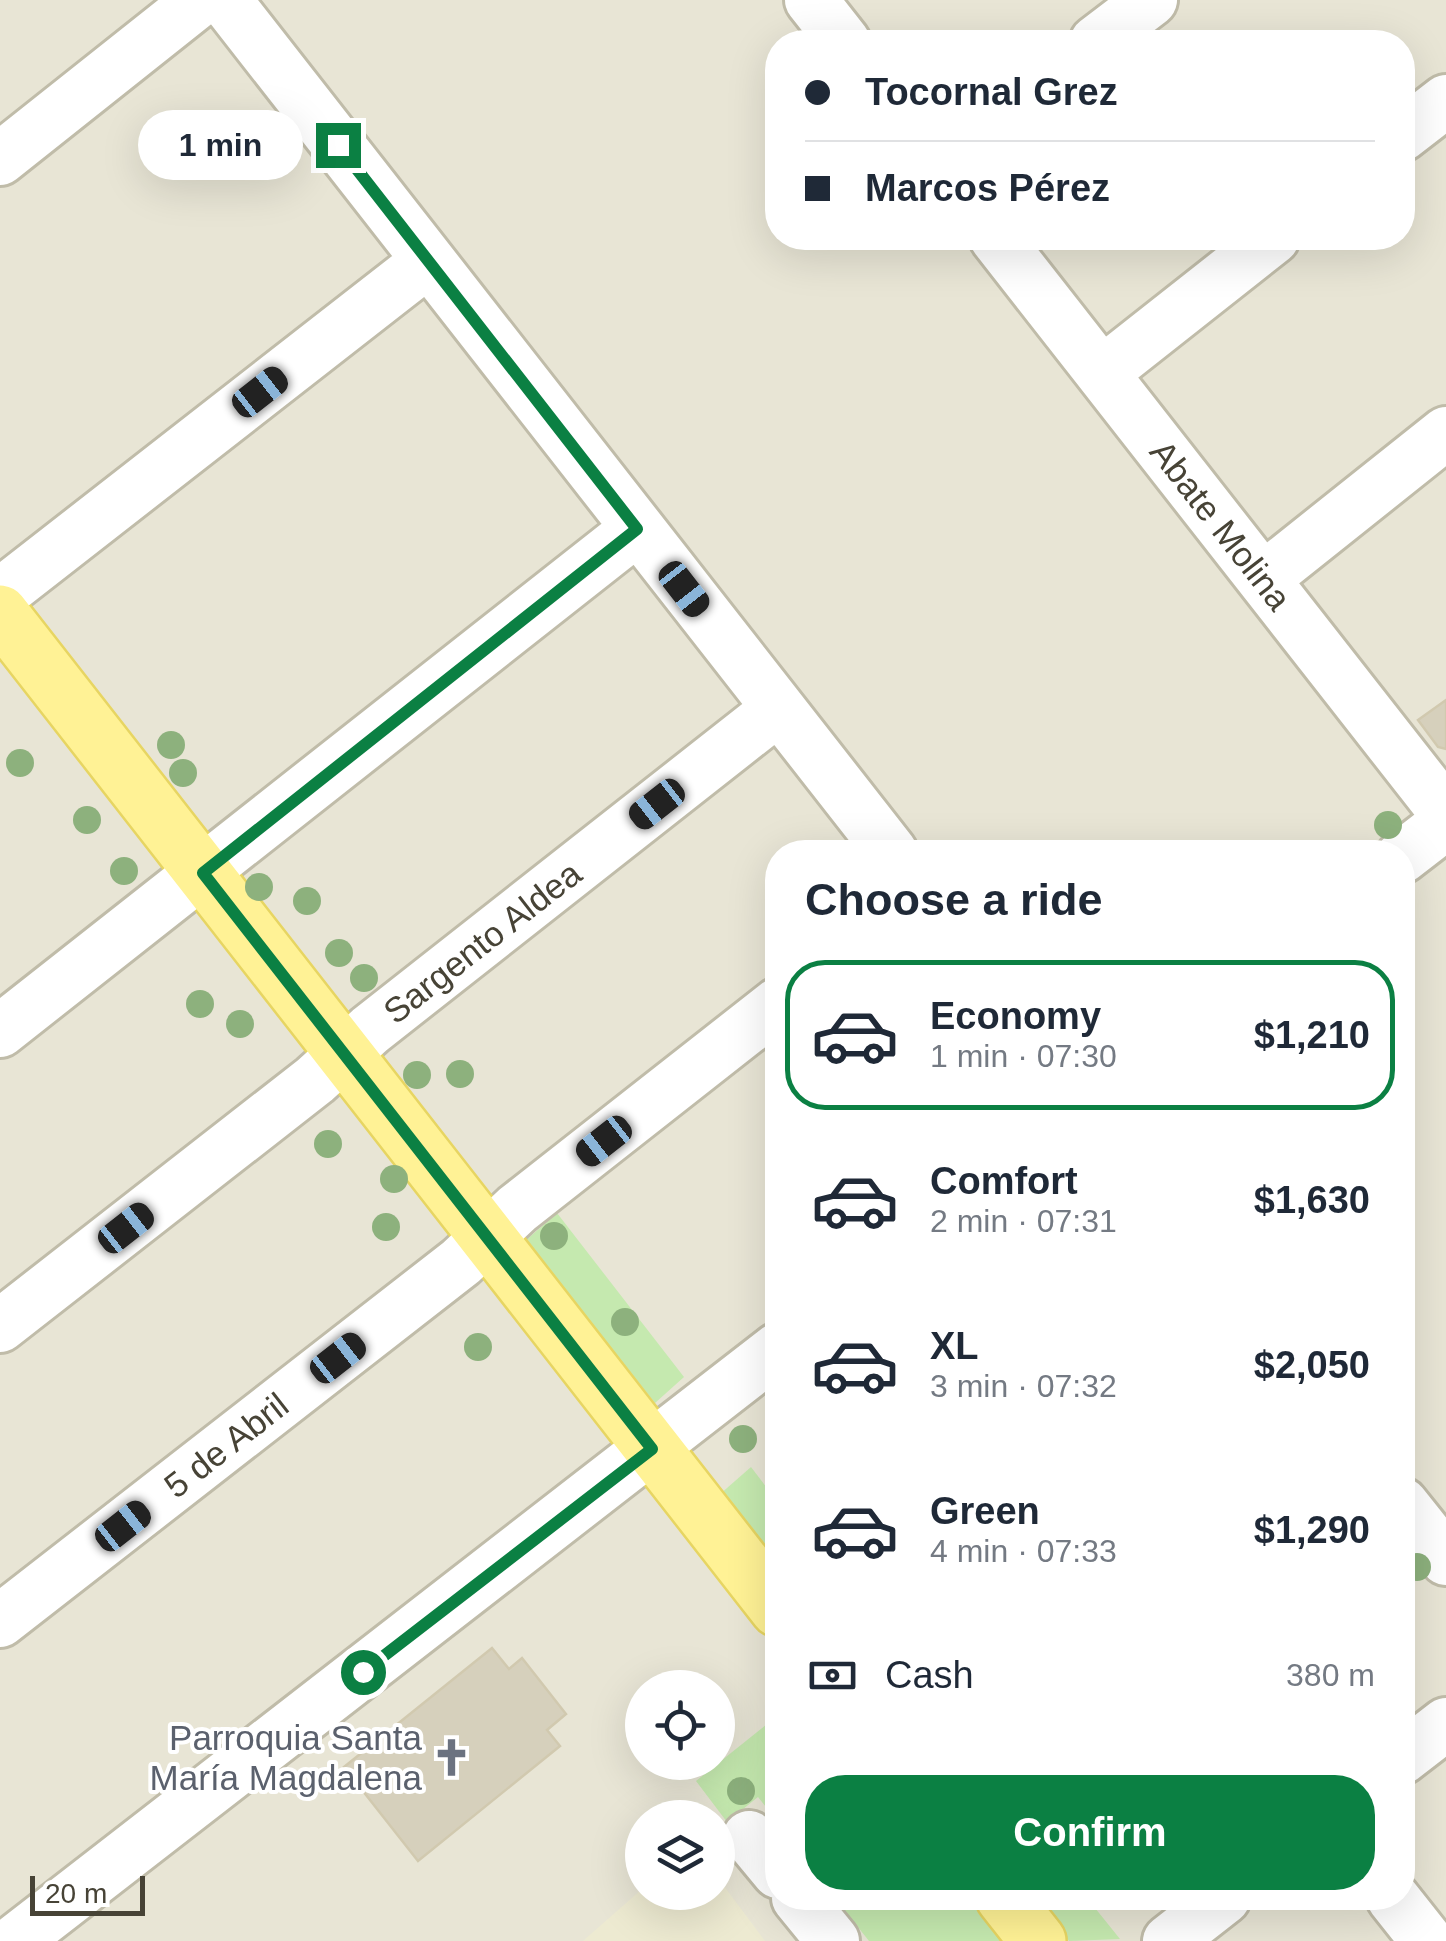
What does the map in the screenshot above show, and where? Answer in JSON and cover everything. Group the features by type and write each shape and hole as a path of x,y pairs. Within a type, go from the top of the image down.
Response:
{"main road":[{"path":"0,613 765,1592"},
{"path":"1013,1910 1038,1941"}],"street":[{"path":"0,158 200,0"},
{"path":"225,0 882,840"},
{"path":"811,0 835,30"},
{"path":"1111,30 1150,0"},
{"path":"1415,125 1446,100"},
{"name":"Abate Molina","path":"1005,250 1446,812"},
{"path":"1102,373 1258,250"},
{"path":"0,595 428,261"},
{"path":"1263,579 1446,434"},
{"path":"0,1031 637,529"},
{"name":"Sargento Aldea","path":"0,1326 778,709"},
{"path":"1415,847 1446,823"},
{"name":"5 de Abril","path":"0,1621 461,1262 516,1209 765,1014"},
{"path":"0,1921 15,1941 765,1360"},
{"path":"1415,1521 1446,1560"},
{"path":"1415,1748 1446,1724"},
{"path":"807,1910 832,1941"},
{"path":"1169,1941 1209,1910"},
{"path":"1402,1910 1427,1941"}],"shaded area":[{"path":"0,0 1446,0 1446,1941 0,1941"},
{"path":"735,1901 765,1941 583,1941 625,1904 625,1910 735,1910"}],"green space":[{"path":"557,1213 684,1377 655,1403 525,1241"},
{"path":"751,1467 765,1485 765,1554 719,1495"},
{"path":"765,1726 765,1806 758,1797 735,1816 735,1800 710,1800 696,1781 735,1780 735,1750"},
{"path":"844,1910 989,1910 1013,1941 869,1941"},
{"path":"1044,1910 1097,1910 1120,1939 1069,1941"}],"building":[{"path":"1446,700 1446,749 1438,747 1418,720"},
{"name":"Parroquia Santa María Magdalena","path":"492,1648 509,1669 522,1658 566,1714 547,1730 560,1746 418,1861 344,1767"}],"place":[{"name":"Parroquia Santa María Magdalena","path":"452,1757"}],"route":[{"path":"338,145 637,529 203,873 652,1449 363,1672"}]}
